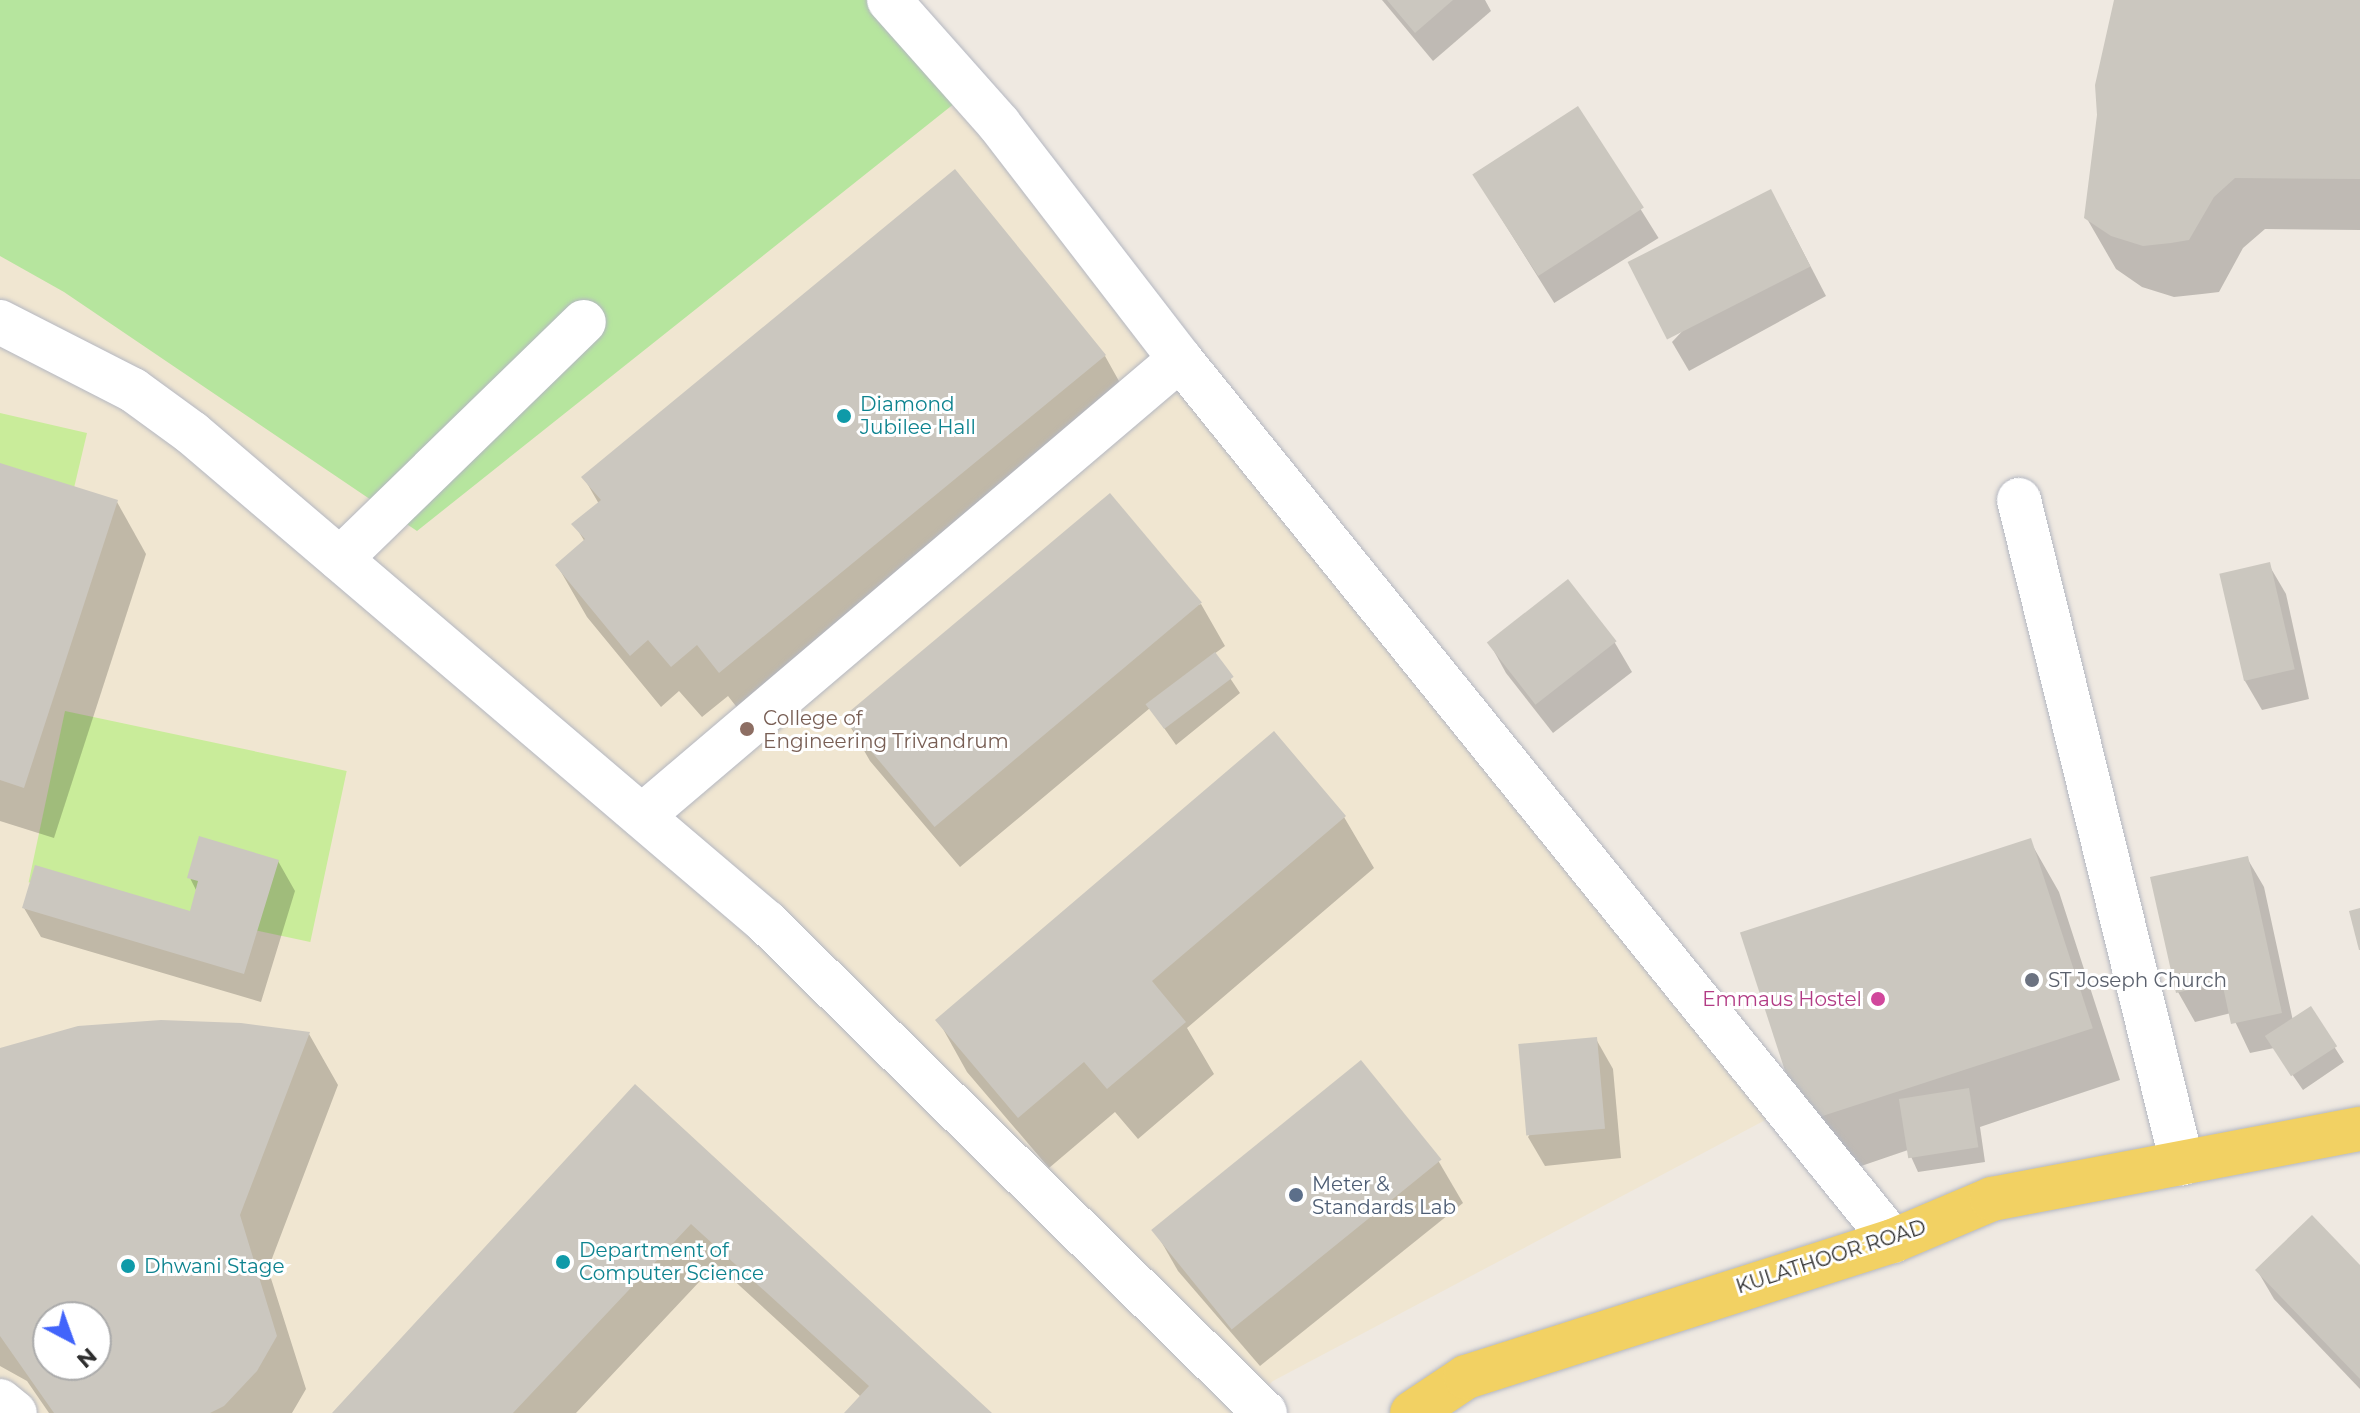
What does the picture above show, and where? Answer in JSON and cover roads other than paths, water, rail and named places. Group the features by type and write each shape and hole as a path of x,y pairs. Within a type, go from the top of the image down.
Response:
{"main road":[{"name":"KULATHOOR ROAD","path":"1412,1413 1466,1377 1893,1241 1992,1199 2360,1129"}],"street":[{"path":"889,0 999,124 1180,359 1893,1241"},
{"path":"0,322 133,390 192,433 766,922 1265,1413"},
{"path":"340,559 584,322"},
{"path":"642,816 1180,359"},
{"path":"2019,500 2182,1163"},
{"path":"0,1401 15,1413"}],"place":[{"name":"Diamond Jubilee Hall","path":"844,416"},
{"name":"College of Engineering Trivandrum","path":"747,729"},
{"name":"ST Joseph Church","path":"2032,980"},
{"name":"Emmaus Hostel","path":"1878,999"},
{"name":"Meter & Standards Lab","path":"1296,1195"},
{"name":"Department of Computer Science","path":"563,1262"},
{"name":"Dhwani Stage","path":"128,1266"}]}
